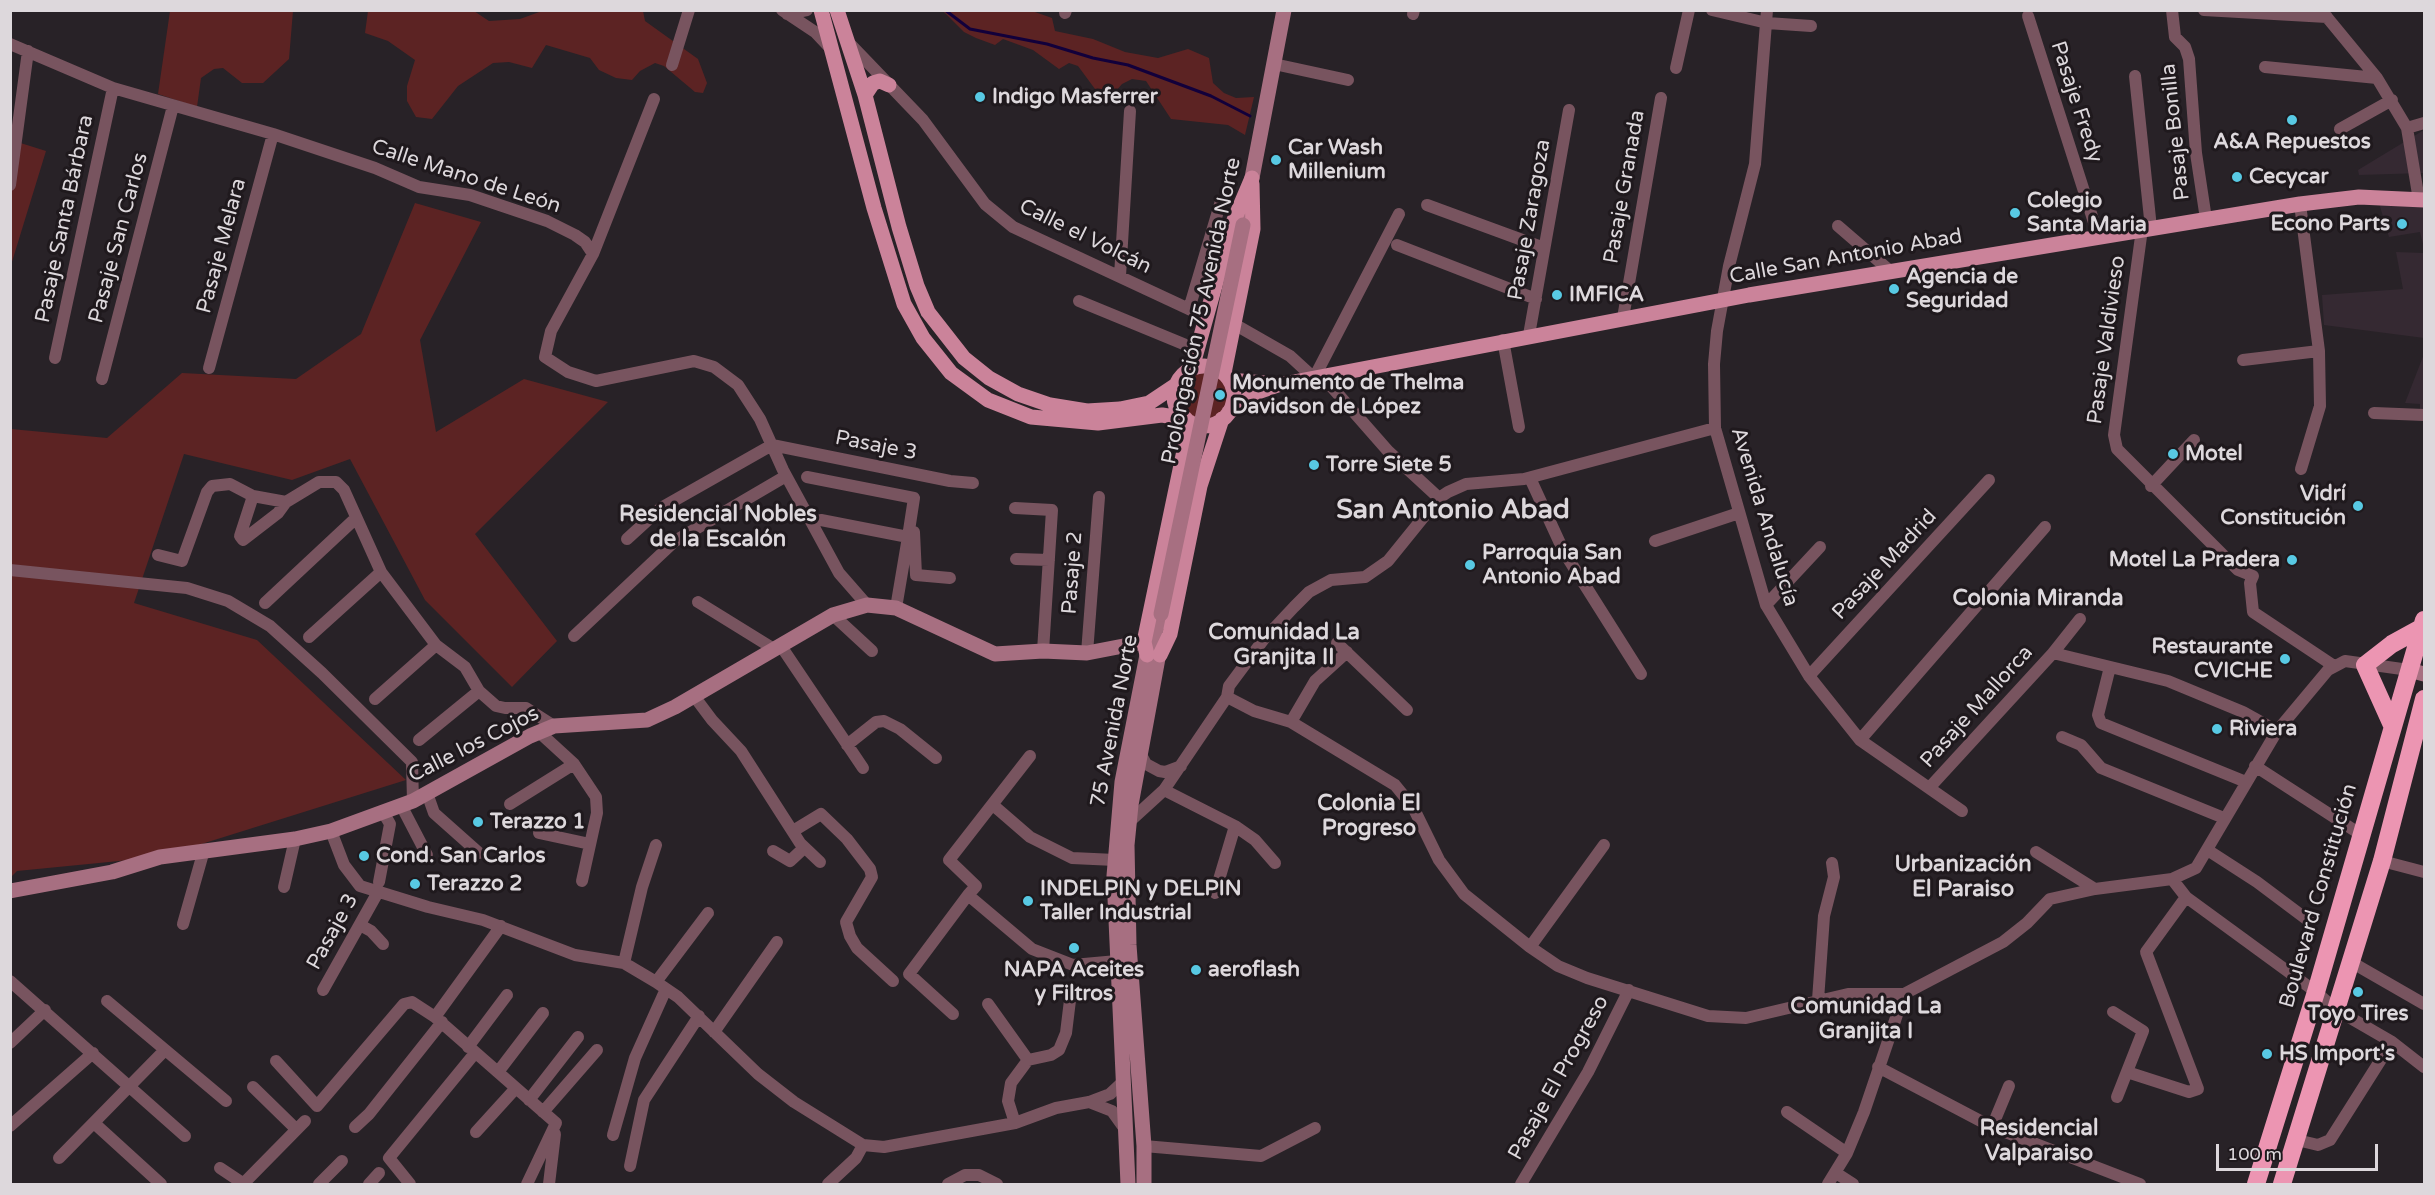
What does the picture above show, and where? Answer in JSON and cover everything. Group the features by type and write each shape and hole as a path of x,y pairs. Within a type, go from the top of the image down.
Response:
{"highway":[{"path":"2392,725 2365,665 2424,624"},
{"name":"Boulevard Constitución","path":"2256,1185 2316,992 2392,725 2417,672 2424,624"},
{"path":"2282,1185 2420,731 2424,699"}],"main road":[{"path":"820,10 874,208 904,304 923,338 951,373 988,400 1030,417 1098,423 1162,414 1204,425 1226,416"},
{"path":"837,10 844,39 864,95 899,227 917,286 928,312 964,358 989,378 1018,394 1050,405 1087,411 1120,409 1149,403 1176,385 1192,368 1232,225 1252,178"},
{"name":"Prolongación 75 Avenida Norte","path":"1161,616 1243,225 1284,10"},
{"path":"864,95 873,83 879,81 889,85"},
{"path":"1150,651 1170,634 1200,486 1234,396 1227,376 1234,324 1253,229 1252,178"},
{"name":"Calle San Antonio Abad","path":"1226,416 1258,392 1278,385 1503,340 1722,300 2098,235 2300,204 2359,197 2422,200"},
{"path":"1192,368 1209,366 1227,376"},
{"name":"Calle San Antonio Abad","path":"1227,376 1278,385"},
{"path":"1150,651 1188,420 1177,407 1176,385"},
{"name":"Calle los Cojos","path":"10,891 112,872 160,857 295,839 331,831 407,803 554,726 647,720 694,696 833,615 867,605 896,608 995,654 1043,651 1087,653 1150,651"},
{"name":"75 Avenida Norte","path":"1128,1185 1117,961 1115,860 1122,782 1154,629 1161,616"},
{"name":"75 Avenida Norte","path":"1144,1185 1144,1146 1129,945 1127,845 1141,755 1150,651"}],"street":[{"path":"672,65 689,10"},
{"path":"785,12 807,10"},
{"path":"1676,68 1689,10"},
{"path":"1712,10 1767,17 1811,26"},
{"name":"Pasaje Bonilla","path":"2172,10 2175,38 2185,47 2189,59 2196,153 2206,219"},
{"path":"2204,10 2324,14 2377,78 2407,128 2422,200"},
{"path":"785,12 815,32 831,50"},
{"name":"Pasaje Fredy","path":"2028,16 2098,235"},
{"name":"Avenida Andalucía","path":"1767,17 1755,164 1722,300 1714,364 1715,428 1766,605 1809,676 1860,740 1962,811"},
{"name":"Calle el Volcán","path":"844,39 923,120 985,204 1013,227 1206,317"},
{"name":"Calle Mano de León","path":"10,44 113,88 273,134 375,168 419,187 470,195 547,221 585,242 592,254"},
{"path":"10,185 28,51"},
{"path":"1274,64 1348,80"},
{"path":"2265,67 2377,78"},
{"name":"Pasaje Valdivieso","path":"2135,76 2146,228 2114,435 2117,449 2151,486 2238,570 2253,576 2250,583 2253,612 2334,666"},
{"name":"Pasaje Santa Bárbara","path":"55,358 113,88"},
{"name":"Pasaje Granada","path":"1623,318 1661,98"},
{"path":"654,99 592,254 551,331 545,357 568,372 596,381 694,361 714,367 738,385 760,420 786,476 838,573 867,605"},
{"path":"2340,129 2392,100"},
{"name":"Pasaje San Carlos","path":"102,379 173,106"},
{"name":"Pasaje Zaragoza","path":"1529,336 1569,110"},
{"path":"1120,276 1130,111"},
{"path":"2407,128 2424,123"},
{"name":"Pasaje Melara","path":"209,368 273,134"},
{"path":"1189,309 1221,201"},
{"path":"2300,204 2319,351 2320,406 2301,469"},
{"path":"1427,205 1544,248"},
{"path":"1319,377 1399,214"},
{"path":"1838,226 1889,270"},
{"path":"1397,245 1536,299"},
{"path":"1079,301 1198,350"},
{"path":"1234,324 1290,356 1319,377 1388,451 1439,498"},
{"path":"1503,340 1519,427"},
{"path":"2243,360 2319,351"},
{"path":"2374,413 2424,415"},
{"path":"1129,822 1164,790 1227,697 1228,686 1264,639 1309,591 1331,580 1365,577 1388,561 1439,498 1466,484 1530,478 1715,428"},
{"path":"2151,486 2194,440"},
{"path":"627,539 661,508 772,445"},
{"name":"Pasaje 3","path":"772,445 950,481 974,483"},
{"path":"574,636 675,541 786,476"},
{"path":"807,477 914,498 911,535 896,608"},
{"path":"1530,478 1564,552 1641,674"},
{"name":"Pasaje Madrid","path":"1809,676 1989,480"},
{"path":"254,496 240,536 243,540 278,513 286,502 319,482 331,481 345,490 381,572 436,645 465,667 479,691 496,706 526,708 554,726"},
{"path":"158,555 182,561 207,492 212,486 230,484 254,496 286,502"},
{"name":"Pasaje 2","path":"1087,653 1099,497"},
{"path":"1015,508 1052,510 1043,651"},
{"path":"1655,541 1739,513"},
{"path":"266,603 356,518"},
{"path":"820,520 911,535"},
{"path":"1860,740 2045,527"},
{"path":"911,535 916,575 950,578"},
{"path":"1766,605 1820,547"},
{"path":"1016,560 1049,560"},
{"path":"10,570 206,591 228,601 270,627 322,673 412,762 407,803 428,855"},
{"path":"309,637 381,572"},
{"path":"698,602 754,637 778,648 863,768"},
{"path":"833,615 872,651"},
{"name":"Pasaje Mallorca","path":"1930,787 2053,653 2080,619"},
{"path":"1337,643 1407,710"},
{"path":"375,699 436,645"},
{"path":"1291,722 1315,681 1347,652"},
{"name":"Pasaje Mallorca","path":"2053,653 2168,681 2243,712 2277,731"},
{"path":"1227,697 1254,711 1291,722 1395,784 1413,807 1439,860 1464,894 1530,947 1568,970 1663,1003 1718,1017 1746,1018 1848,994 1904,994 2003,942 2027,923 2050,899 2094,889 2172,879 2196,868 2209,851 2224,818 2277,731 2334,666 2345,661 2417,672"},
{"path":"2110,667 2098,715 2100,723 2246,782"},
{"path":"419,740 479,691"},
{"path":"694,696 712,720 741,751 804,848 820,862"},
{"path":"847,745 876,722 884,721 900,729 936,758"},
{"path":"539,732 574,764 596,797 597,813 582,881"},
{"path":"2062,737 2081,745 2101,768 2224,818"},
{"path":"1141,755 1146,764 1159,771 1164,772 1182,765"},
{"path":"953,1014 909,974 976,886 949,860 1030,756"},
{"path":"510,804 574,764"},
{"path":"2255,766 2360,834"},
{"path":"1164,790 1235,826 1255,840 1275,863"},
{"path":"428,793 434,813 479,853"},
{"path":"993,805 1030,837 1072,858 1115,860"},
{"name":"Pasaje 3","path":"323,990 360,925 378,887 390,824 383,812"},
{"path":"793,831 821,814 847,839 870,869 872,877 846,922 857,948 893,981"},
{"path":"1215,893 1235,826"},
{"path":"331,831 344,865 360,886 378,887 501,926 575,955 624,963 661,985 699,1016 758,1074 785,1095 863,1145 884,1147 1015,1123 1056,1108 1089,1102 1110,1094 1124,1082"},
{"path":"539,833 590,844"},
{"path":"284,887 295,839"},
{"path":"624,963 644,880 656,845"},
{"path":"1530,947 1604,845"},
{"path":"773,851 790,861 804,848"},
{"path":"183,924 204,850"},
{"path":"2209,851 2257,882 2309,921"},
{"path":"2036,852 2094,889"},
{"path":"2382,861 2424,872"},
{"path":"1818,1000 1824,916 1834,877 1832,863"},
{"path":"2172,879 2186,897 2316,992 2335,1009 2392,1042 2424,1067"},
{"path":"968,895 1032,949 1073,964 1117,961"},
{"path":"2127,1072 2189,1092 2198,1089 2146,952 2186,897"},
{"path":"613,1135 635,1058 661,985 708,913"},
{"path":"360,925 371,931 383,944"},
{"path":"355,1127 369,1114 438,1020 501,926"},
{"path":"714,1032 777,942"},
{"path":"2351,962 2424,1004"},
{"path":"10,981 185,1136"},
{"name":"Pasaje El Progreso","path":"1521,1185 1588,1072 1629,990"},
{"path":"1015,1123 1008,1101 1011,1083 1028,1060 1051,1056 1059,1050 1066,1034 1071,992"},
{"path":"1828,1185 1847,1153 1904,994"},
{"path":"410,1185 389,1158 472,1050 507,995"},
{"path":"107,1001 226,1101"},
{"path":"276,1061 317,1106 404,1004 412,1002 438,1020 556,1124"},
{"path":"988,1004 1028,1060"},
{"path":"10,1043 45,1010"},
{"path":"2113,1012 2143,1031 2117,1097"},
{"path":"498,1072 543,1014"},
{"path":"630,1166 644,1101 699,1016"},
{"path":"529,1100 578,1037"},
{"path":"2296,1140 2318,1145 2330,1140 2392,1042"},
{"path":"58,1158 165,1050"},
{"path":"543,1112 597,1050"},
{"path":"10,1126 93,1053"},
{"path":"1878,1067 1992,1127 2140,1185"},
{"path":"1992,1127 2009,1086"},
{"path":"220,1168 244,1184 301,1125 253,1087"},
{"path":"476,1132 516,1088"},
{"path":"1089,1102 1112,1111 1127,1132"},
{"path":"1787,1112 1847,1153"},
{"path":"94,1124 153,1182"},
{"path":"527,1185 556,1124"},
{"path":"549,1185 556,1124"},
{"path":"1144,1146 1261,1156 1315,1128"},
{"path":"828,1185 856,1158 863,1145"},
{"path":"319,1185 342,1161"},
{"path":"369,1185 379,1173"},
{"path":"1836,1173 1853,1185"},
{"path":"948,1185 965,1175 979,1175 997,1185"}],"shaded area":[{"path":"170,11 293,11 289,59 263,83 242,83 223,68 214,69 201,78 197,107 158,94"},
{"path":"368,11 474,11 489,21 520,19 542,11 643,11 645,21 698,59 707,83 703,93 695,92 664,66 655,63 640,71 632,80 616,78 599,70 590,58 546,45 532,68 509,62 493,63 458,86 432,119 416,117 407,101 407,86 415,60 388,41 365,33"},
{"path":"943,11 1032,11 1052,18 1055,31 1093,39 1125,52 1158,58 1188,49 1209,58 1213,83 1224,93 1236,98 1254,97 1245,135 1228,125 1171,119 1146,81 1132,79 1122,84 1116,91 1095,89 1078,66 1069,63 1059,69 1033,50 1003,39 995,45 976,38 964,32"},
{"path":"2424,130 2424,173 2359,175 2358,170"},
{"path":"11,140 46,151 11,265"},
{"path":"415,203 481,222 420,340 436,432 524,379 608,402 475,534 557,641 512,687 425,600 350,459 292,480 184,454 134,603 257,640 406,780 160,857 17,871 11,877 11,429 107,438 182,373 296,379 361,334"},
{"name":"Econo Parts","path":"2379,203 2424,207 2424,248 2420,232 2389,237"},
{"path":"2396,252 2424,253 2424,338 2324,325 2322,295 2403,289"},
{"path":"2424,354 2424,412 2420,411 2420,404 2405,403"},
{"path":"1200,373 1210,373 1222,380 1229,392 1229,402 1222,414 1210,421 1200,421 1185,410 1181,402 1181,392 1192,377"}],"waterway":[{"path":"945,10 970,29 1047,44 1093,58 1128,65 1211,96 1250,116"}],"place":[{"name":"Indigo Masferrer","path":"980,97"},
{"name":"A&A Repuestos","path":"2292,120"},
{"name":"Car Wash Millenium","path":"1276,160"},
{"name":"Cecycar","path":"2237,177"},
{"name":"Colegio Santa Maria","path":"2015,213"},
{"name":"Econo Parts","path":"2402,224"},
{"name":"Agencia de Seguridad","path":"1894,289"},
{"name":"IMFICA","path":"1557,295"},
{"name":"Monumento de Thelma Davidson de López","path":"1220,395"},
{"name":"Motel","path":"2173,454"},
{"name":"Torre Siete 5","path":"1314,465"},
{"name":"Vidrí Constitución","path":"2358,506"},
{"name":"Motel La Pradera","path":"2292,560"},
{"name":"Parroquia San Antonio Abad","path":"1470,565"},
{"name":"Restaurante CVICHE","path":"2285,659"},
{"name":"Riviera","path":"2217,729"},
{"name":"Terazzo 1","path":"478,822"},
{"name":"Cond. San Carlos","path":"364,856"},
{"name":"Terazzo 2","path":"415,884"},
{"name":"INDELPIN y DELPIN Taller Industrial","path":"1028,901"},
{"name":"NAPA Aceites y Filtros","path":"1074,948"},
{"name":"aeroflash","path":"1196,970"},
{"name":"Toyo Tires","path":"2358,992"},
{"name":"HS Import's","path":"2267,1054"}],"district":[{"name":"San Antonio Abad","path":"1453,511"},
{"name":"Residencial Nobles de la Escalón","path":"718,528"},
{"name":"Colonia Miranda","path":"2038,599"},
{"name":"Comunidad La Granjita II","path":"1284,646"},
{"name":"Colonia El Progreso","path":"1369,816"},
{"name":"Urbanización El Paraiso","path":"1963,878"},
{"name":"Comunidad La Granjita I","path":"1866,1020"},
{"name":"Residencial Valparaiso","path":"2039,1142"}]}
